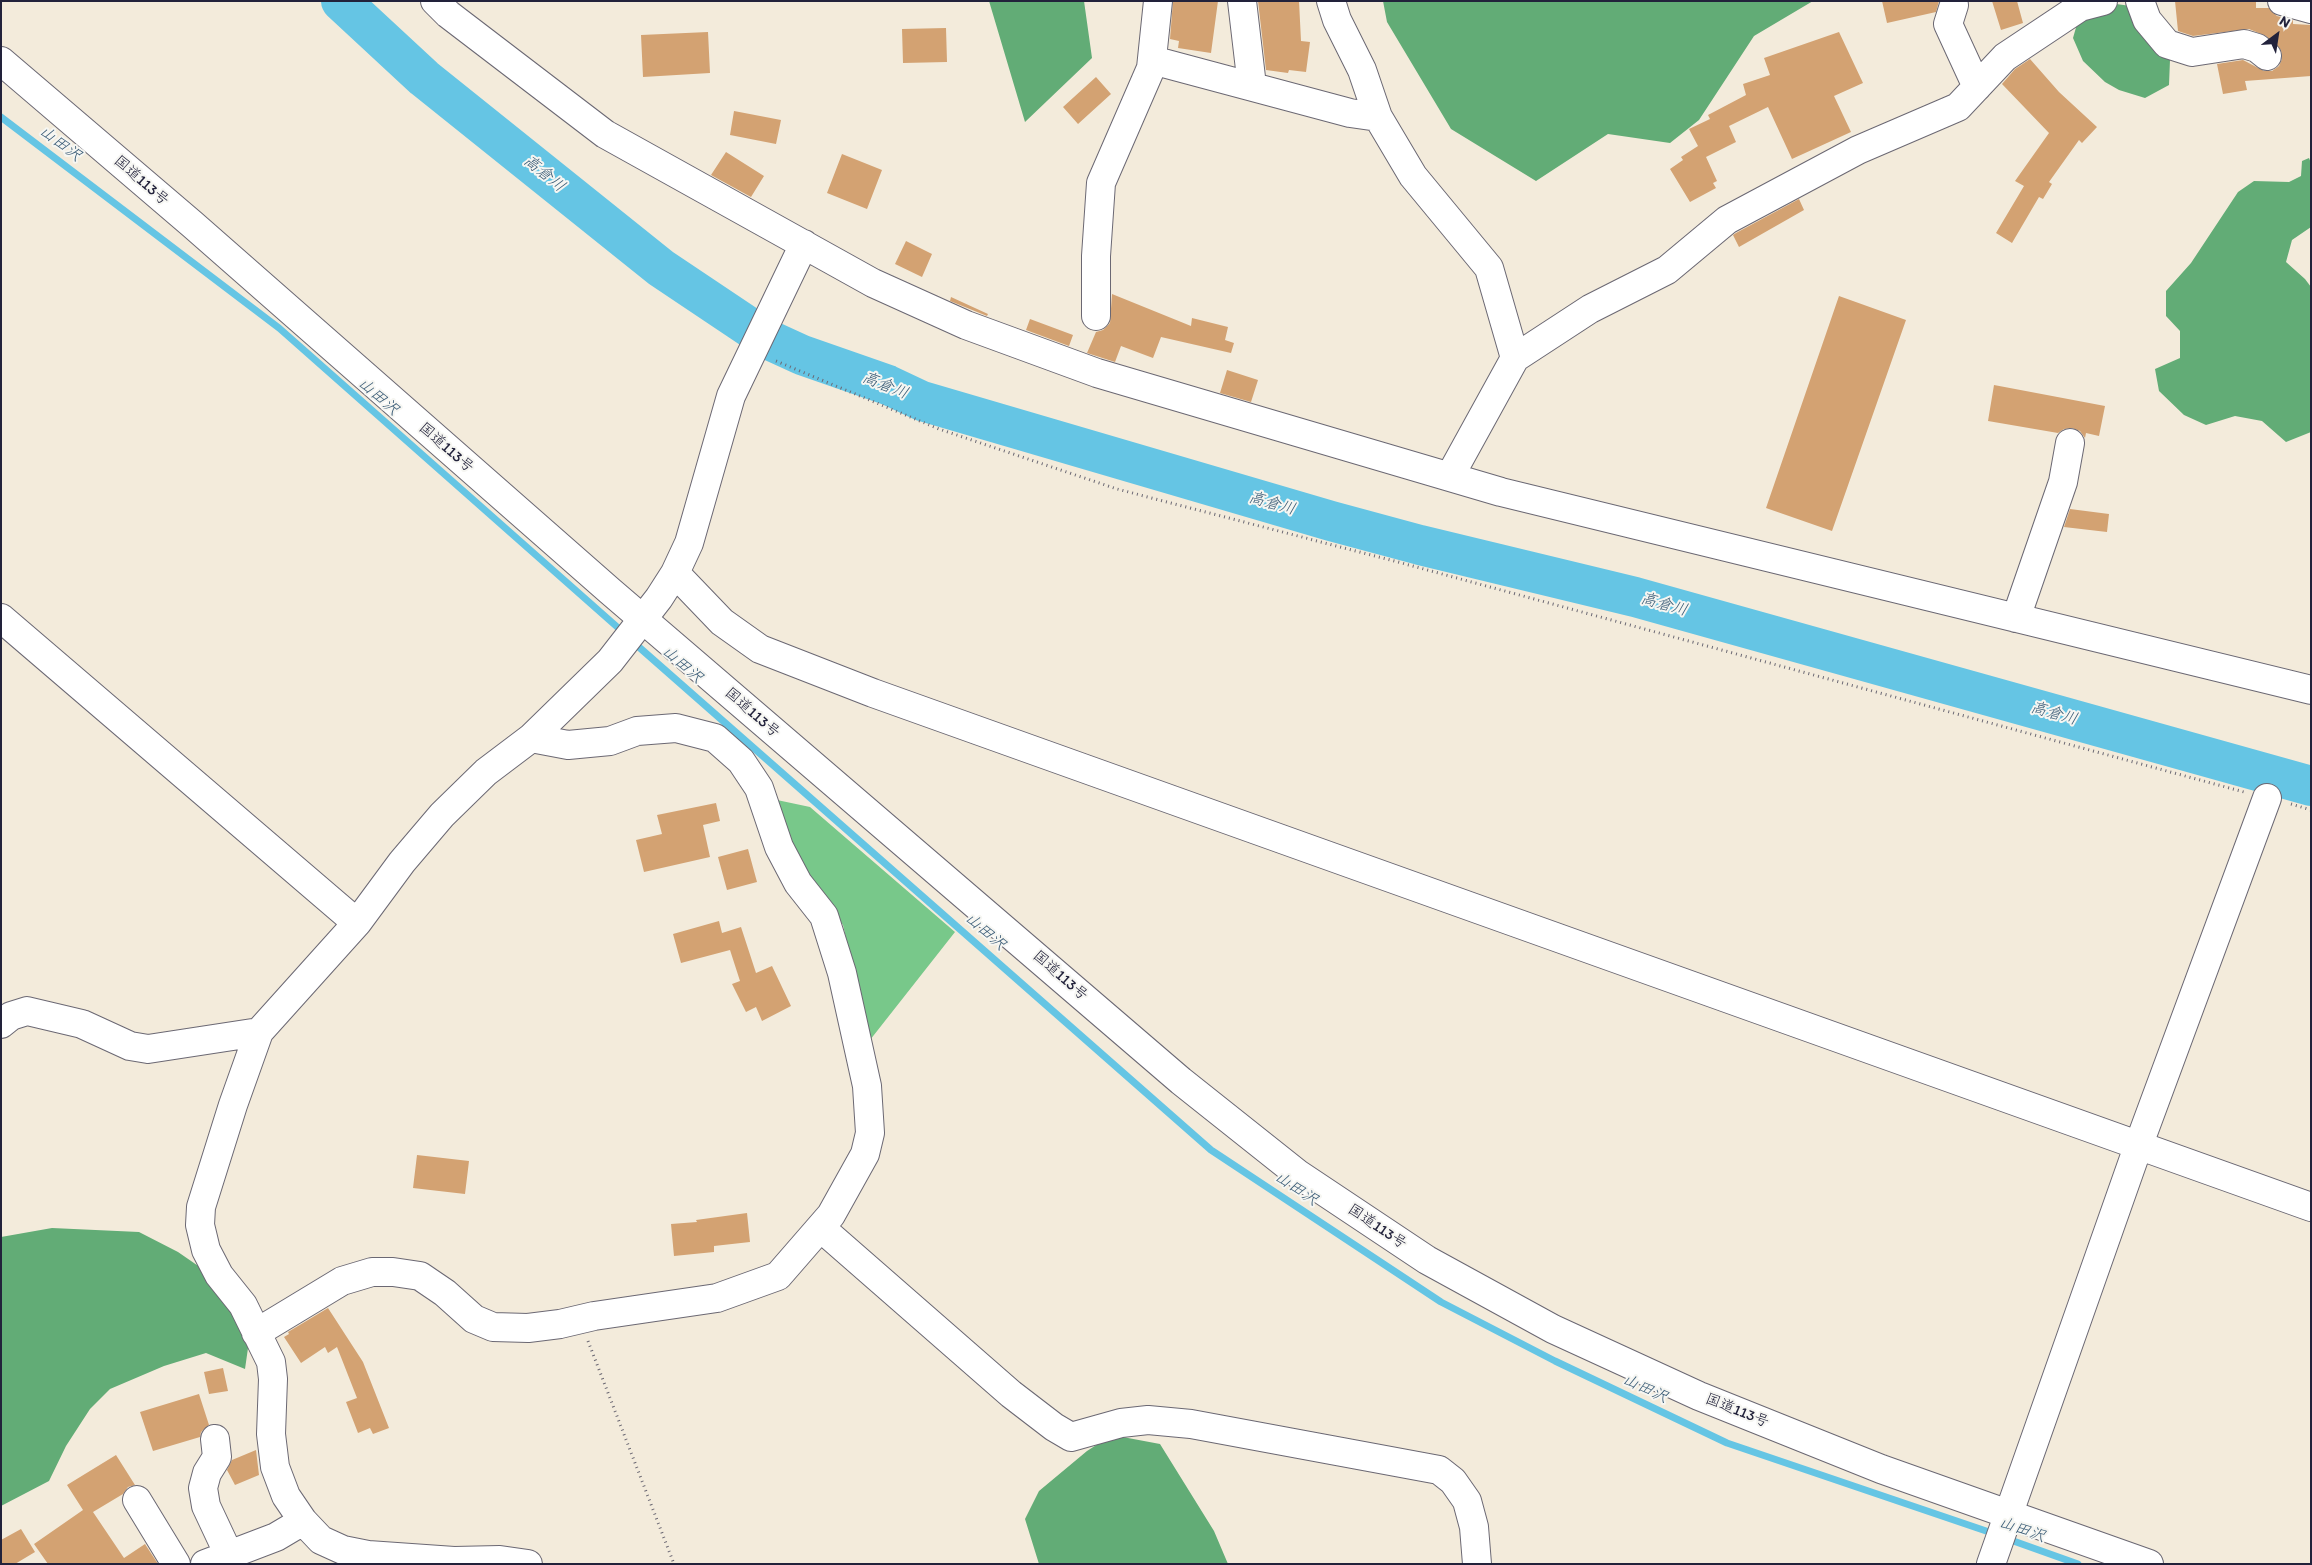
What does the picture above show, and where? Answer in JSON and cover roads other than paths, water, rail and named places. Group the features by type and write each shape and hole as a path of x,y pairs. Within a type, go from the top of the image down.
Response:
{"main road":[{"path":"435,1 448,14 605,134 873,283 957,321 1088,370 1501,492 2311,690"},
{"path":"1096,316 1096,256 1100,184 1117,143 1138,103 1151,68 1158,1"},
{"path":"1242,1 1252,86"},
{"path":"1331,1 1362,70 1378,117 1413,176 1489,268 1515,358"},
{"path":"2140,1 2147,20 2166,44 2192,52 2244,44 2257,48 2267,56"},
{"path":"2282,1 2311,9"},
{"path":"1450,476 1515,358 1590,309 1667,270 1727,220 1858,150 1958,107 2005,56 2088,3"},
{"path":"1954,5 1948,24 1976,87"},
{"path":"1152,60 1350,113 1378,117"},
{"name":"国道113号","path":"1,61 192,224 642,619 1181,1081 1298,1174 1427,1260 1552,1329 1699,1396 1881,1469 2149,1564"},
{"path":"528,1564 500,1560 454,1561 368,1556 343,1550 321,1540 303,1521 286,1496 275,1467 271,1434 273,1378 271,1362 243,1305 219,1275 206,1250 200,1225 201,1207 233,1105 259,1032 357,922 397,868 442,815 486,772 531,738 610,661 675,573 689,542 732,396 804,244"},
{"path":"2016,618 2063,482 2070,443"},
{"path":"675,573 722,622 760,649 769,653 892,700 2311,1207"},
{"path":"1,618 357,922"},
{"path":"256,1333 342,1281 372,1272 392,1272 420,1276 445,1293 474,1319 493,1327 528,1328 560,1324 652,1306 717,1298 778,1276 821,1228 853,1179 865,1154 870,1133 867,1086 842,974 824,916 798,883 779,847 760,788 741,761 715,738 676,728 637,731 610,741 568,745 531,738"},
{"path":"1991,1564 2139,1144 2267,798"},
{"path":"1,1024 11,1016 27,1011 82,1024 130,1046 148,1049 259,1032"},
{"path":"821,1228 1010,1394 1054,1427 1071,1437 1122,1423 1148,1420 1182,1423 1439,1470 1454,1481 1467,1501 1474,1527 1477,1564"},
{"path":"215,1439 217,1457 208,1473 203,1488 217,1559 276,1537 303,1521"},
{"path":"137,1500 176,1564"}],"waterway":[{"name":"高倉川","path":"341,1 424,78 661,268 767,339 802,355 888,385 922,401 1331,521 1420,545 1635,597 2311,786"},
{"name":"山田沢","path":"1,117 279,328 624,633"},
{"name":"山田沢","path":"632,641 1211,1150 1441,1302 1555,1361 1727,1443 1995,1534"},
{"name":"山田沢","path":"2005,1538 2078,1564"}]}
